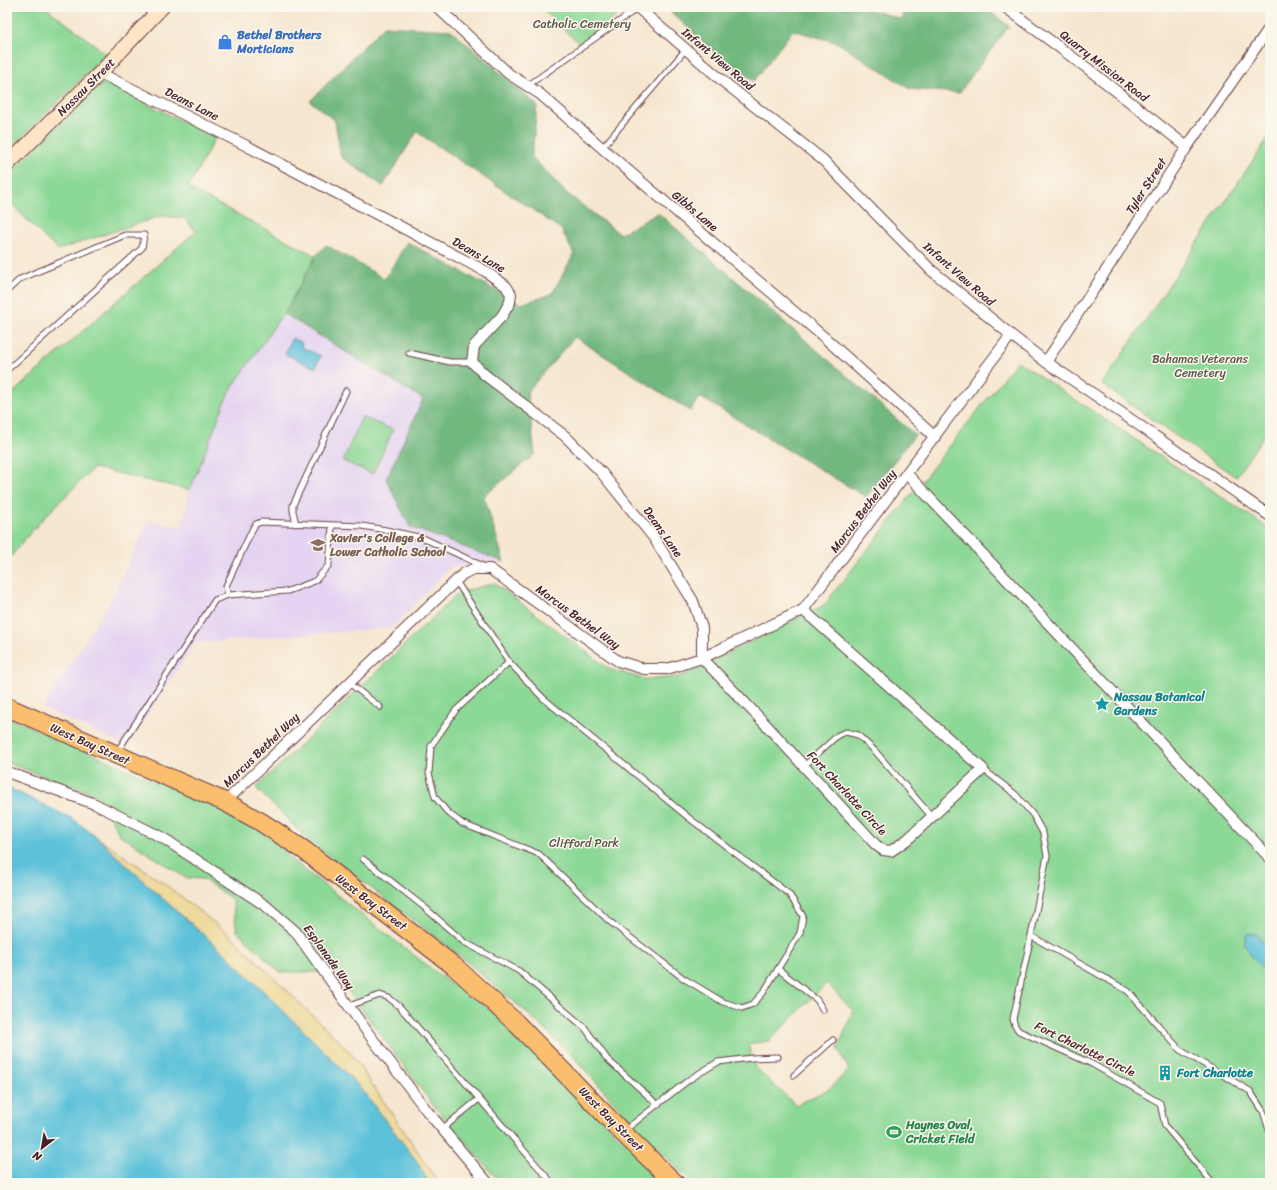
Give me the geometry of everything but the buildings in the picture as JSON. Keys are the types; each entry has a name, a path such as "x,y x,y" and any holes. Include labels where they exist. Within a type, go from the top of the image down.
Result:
{"highway":[{"name":"West Bay Street","path":"7,707 225,802 261,822 304,850 454,966 516,1023 622,1132 675,1183"}],"main road":[{"name":"Nassau Street","path":"7,165 100,73 159,8"}],"street":[{"name":"Gibbs Lane","path":"437,7 510,74 540,94 824,338 935,437"},
{"name":"Infant View Road","path":"638,7 724,83 823,160 931,270 1011,335 1046,362 1270,516"},
{"name":"Quarry Mission Road","path":"1005,7 1087,68 1187,147"},
{"name":"Tyler Street","path":"1046,362 1187,147 1270,27"},
{"name":"Deans Lane","path":"100,73 245,145 485,271 506,286 511,294 510,302 502,316 474,346 472,362 485,375 565,436 601,472 654,538 693,601 702,628 702,658"},
{"name":"Marcus Bethel Way","path":"225,802 455,581 472,569 490,569 618,661 644,669 666,668 702,658 803,610 1011,335"},
{"path":"907,474 926,496 1270,858"},
{"name":"Fort Charlotte Circle","path":"702,658 876,845 883,850 891,851 898,847 932,817 983,769 803,610"},
{"name":"Esplanade Way","path":"7,772 95,804 163,838 266,906 295,931 349,1006 442,1129 488,1183"}],"lane":[{"path":"528,86 638,7"},
{"path":"602,148 686,49"},
{"path":"7,291 20,279 125,236 144,235 142,248 7,370"},
{"path":"409,353 450,362 472,362"},
{"path":"296,524 293,505 346,391"},
{"path":"228,595 226,586 253,528 256,524 261,522 362,526 386,530 422,538 490,569"},
{"path":"115,755 215,600 228,595 288,591 316,581 329,565 332,526"},
{"path":"455,581 509,662 543,698 689,818 790,894 804,916 800,933 763,993 753,1004 742,1008 723,1002 683,978 609,921 539,854 463,824 448,813 435,797 429,773 431,746 456,710 509,662"},
{"path":"349,683 380,707"},
{"path":"804,766 823,747 838,735 846,732 858,735 875,751 932,817"},
{"name":"Fort Charlotte Circle","path":"983,769 1015,794 1033,815 1043,833 1047,856 1013,1019 1015,1026 1019,1031 1092,1064 1160,1103 1164,1126 1213,1183"},
{"path":"363,860 424,907 464,942 519,971 585,1028 607,1059 657,1104"},
{"path":"1031,936 1128,991 1180,1050 1250,1090 1263,1111 1270,1132"},
{"path":"778,969 816,1000 823,1010"},
{"path":"349,1006 380,995 388,998 399,1006 552,1183"},
{"path":"794,1075 833,1040"},
{"path":"622,1132 690,1079 718,1062 778,1057"},
{"path":"442,1129 479,1099"}],"shaded area":[{"name":"Xavier's College & Lower Catholic School","path":"284,314 460,421 504,562 450,567 392,628 195,643 127,746 43,708 112,598 148,521 182,527 190,490 228,394 279,319"}],"green space":[{"path":"7,7 45,7 107,54 7,151"},
{"name":"Catholic Cemetery","path":"540,7 625,7 626,8 581,45"},
{"path":"666,7 863,7 900,19 908,7 983,7 1009,26 959,93 910,89 838,43 793,30 754,81 707,46"},
{"path":"384,26 451,30 537,105 532,157 565,192 620,234 658,213 915,435 866,497 700,397 690,411 575,337 527,392 535,454 484,496 504,562 410,527 386,479 423,399 284,314 316,256 326,245 385,279 407,242 521,304 552,294 574,254 561,229 417,132 383,186 341,157 335,121 310,101"},
{"path":"104,82 215,138 188,188 316,256 284,314 279,319 228,394 190,490 94,468 38,525 7,562 7,398 196,231 184,218 161,216 57,250 7,200 7,176"},
{"name":"Bahamas Veterans Cemetery","path":"1270,135 1270,426 1236,477 1102,385"},
{"name":"Clifford Park","path":"1017,361 1270,529 1270,1183 693,1183 645,1137 571,1054 525,1011 460,956 307,839 256,788 458,593 494,583 609,669 647,680 682,676 824,605","holes":["827,983 853,1011 838,1048 849,1070 829,1089 796,1105 755,1068 748,1044 769,1041"]},
{"path":"362,417 393,430 373,474 343,461"},
{"path":"7,717 206,803 257,828 281,844 288,857 451,984 462,988 491,1011 667,1183 501,1183 432,1104 334,972 280,972 237,931 232,899 203,879 186,878 120,835 97,795 7,763"}],"sand":[{"path":"95,836 166,885 231,936 350,1052 439,1183 406,1183"}],"water":[{"path":"292,338 302,343 301,347 321,356 315,368 285,354"},
{"path":"7,787 73,819 95,836 229,957 358,1085 416,1160 429,1183 7,1183"},
{"path":"1247,934 1257,934 1270,952 1270,974 1255,960 1244,943"}],"place":[{"name":"Bethel Brothers Morticians","path":"225,42"},
{"name":"Xavier's College & Lower Catholic School","path":"318,545"},
{"name":"Nassau Botanical Gardens","path":"1102,704"},
{"name":"Fort Charlotte","path":"1165,1073"},
{"name":"Haynes Oval, Cricket Field","path":"894,1132"}]}
